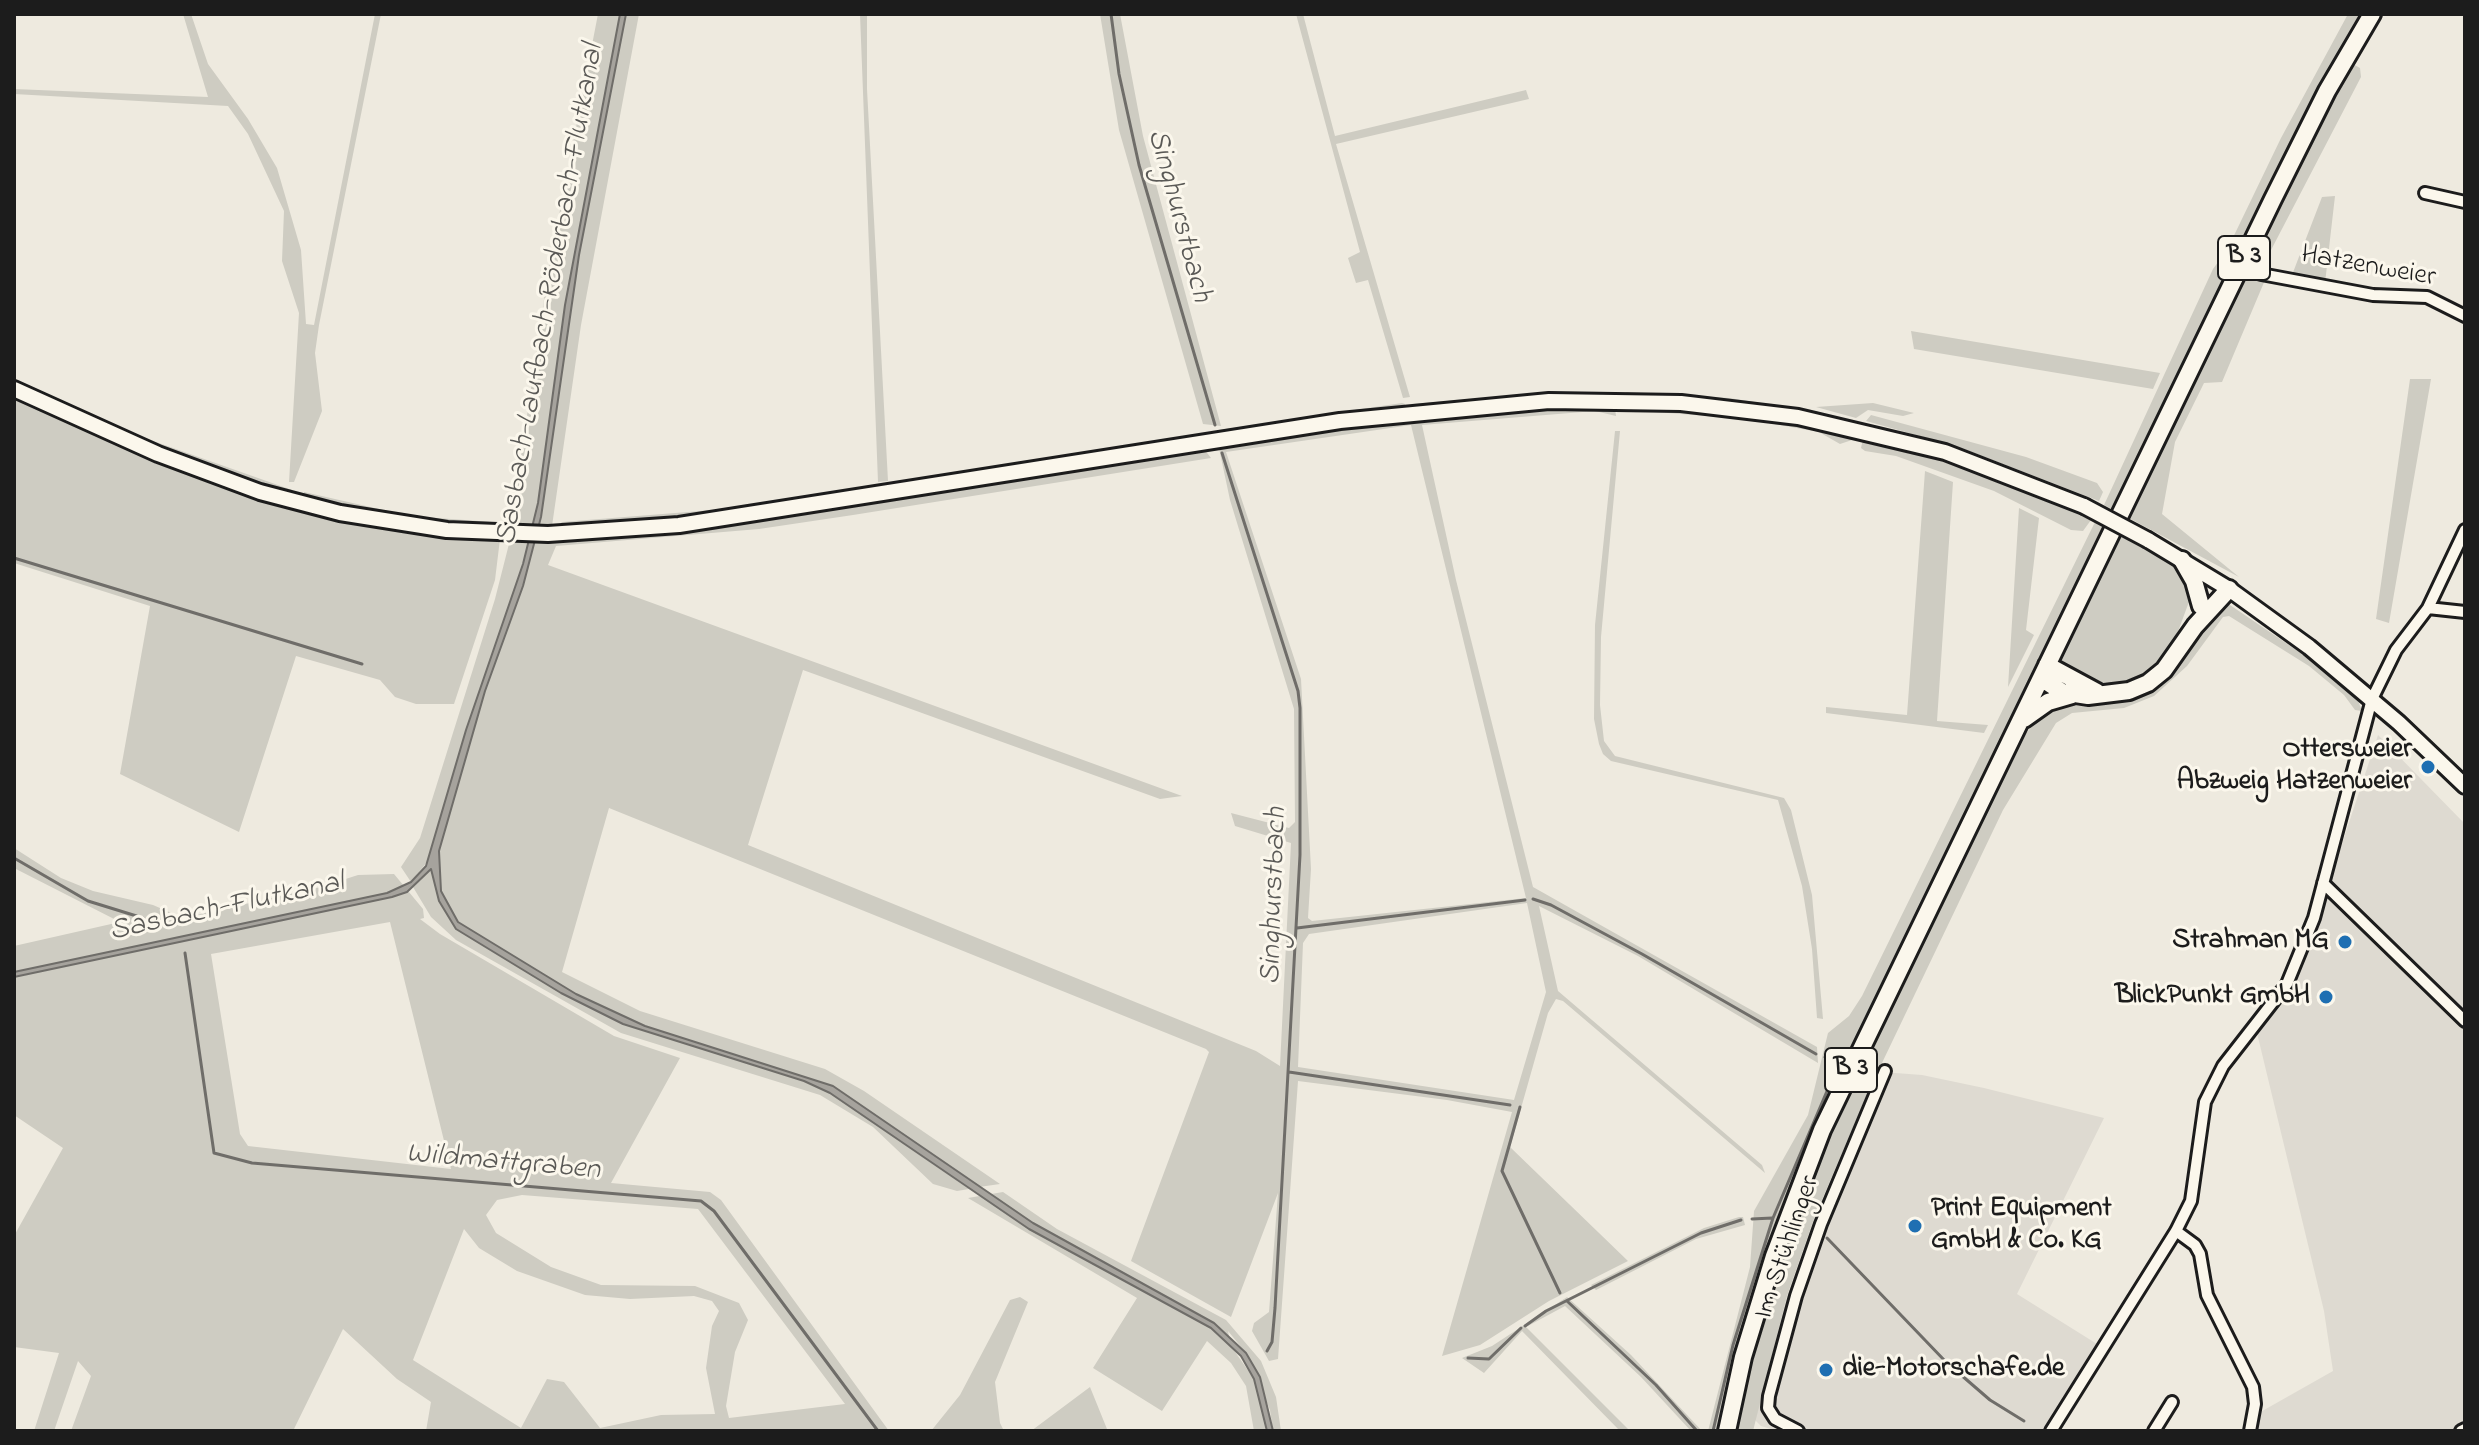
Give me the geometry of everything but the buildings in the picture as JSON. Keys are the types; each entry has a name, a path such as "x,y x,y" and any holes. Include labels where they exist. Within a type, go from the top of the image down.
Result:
{"main road":[{"name":"B 3","path":"1727,1431 1743,1357 1774,1256 1822,1130 2280,185 2327,91 2372,14"},
{"path":"2182,560 2194,581 2201,606 2195,626"},
{"path":"2201,606 2225,587"},
{"path":"2017,725 2039,707 2072,695 2106,694 2148,683 2164,670 2225,587"},
{"path":"2044,672 2106,694"},
{"path":"2044,672 2072,695"}],"street":[{"path":"2425,193 2465,202"},
{"name":"Hatzenweier","path":"2261,274 2373,295 2427,297 2465,316"},
{"path":"14,389 158,454 295,503 393,523 548,534 741,517 1340,421 1549,401 1681,403 1770,412 1859,428 1985,465 2084,506 2148,540 2225,587 2297,638 2372,699 2465,786"},
{"path":"2052,1430 2176,1231 2191,1201 2205,1102 2223,1066 2287,984 2304,947 2372,699 2396,650 2428,608 2465,530"},
{"path":"2428,608 2465,612"},
{"path":"2323,883 2465,1021"},
{"name":"Im Stühlinger","path":"1798,1431 1775,1419 1768,1408 1772,1381 1821,1224 1885,1071"},
{"path":"2176,1231 2195,1245 2200,1254 2207,1295 2253,1387 2255,1404 2250,1431"},
{"path":"2154,1431 2172,1402"}],"shaded area":[{"path":"183,14 191,14 208,64 248,119 277,168 301,250 306,324 314,325 375,14 381,14 319,325 315,353 322,411 294,482 289,482 299,313 282,261 284,211 248,134 228,106 14,94 14,89 208,97"},
{"path":"598,14 620,14 565,305 538,503 532,529 515,528 516,518 506,518 510,515 522,450 548,272"},
{"path":"620,14 626,14 579,255 541,517 523,586 485,691 439,851 441,891 458,922 576,994 645,1026 833,1086 1033,1223 1214,1323 1246,1353 1260,1377 1273,1431 1267,1431 1254,1379 1241,1356 1211,1328 1029,1229 830,1093 804,1081 623,1024 561,993 456,929 439,901 431,869 407,892 392,897 14,977 14,972 387,893 411,882 426,866 466,730 523,564 538,503 565,305"},
{"path":"626,14 639,14 581,325 552,526 539,529 579,255"},
{"path":"860,14 867,14 867,89 888,481 878,482"},
{"path":"1100,14 1120,14 1143,136 1221,426 1203,424 1119,130"},
{"path":"1296,14 1303,14 1335,136 1526,90 1529,99 1336,144 1410,397 1403,398 1368,280 1356,283 1348,258 1360,252"},
{"path":"2348,14 2365,14 2112,509 2104,505 2213,269 2227,250 2281,138"},
{"path":"2351,63 2360,68 2361,77 2257,277 2265,280 2222,382 2204,383 2175,442 2162,514 2239,577 2127,517"},
{"path":"2335,196 2325,283 2292,275 2322,197"},
{"path":"1911,331 2160,373 2153,389 1914,349"},
{"path":"14,379 139,436 292,490 293,495 253,487 14,387"},
{"path":"2410,379 2431,379 2389,623 2376,619"},
{"path":"1560,392 1613,392 1616,395 1417,409 1411,404"},
{"path":"1626,392 1729,398 1819,412 1854,423 1628,398"},
{"path":"14,396 148,457 275,503 362,524 433,535 500,539 495,580 454,704 416,704 395,697 380,680 296,656 239,832 120,774 150,606 14,563"},
{"path":"1873,403 1914,413 1903,416 1868,410 1856,418 1816,407"},
{"path":"1405,404 1404,410 1211,436 1219,430"},
{"path":"1578,406 1615,408 1616,416 1595,411 1422,425 1456,580 1533,887 1817,1047 1818,1063 1638,956 1539,906 1558,991 1762,1165 1765,1173 1563,1001 1556,999 1548,1013 1510,1147 1628,1261 1549,1301 1480,1345 1442,1356 1512,1112 1447,1100 1298,1081 1278,1359 1269,1361 1252,1331 1254,1323 1269,1312 1278,1193 1231,1317 1131,1261 1209,1052 1206,1049 609,808 562,972 640,1011 825,1069 864,1091 1000,1184 979,1187 833,1086 645,1026 576,994 458,922 441,891 437,858 431,857 411,882 401,867 420,838 495,599 510,540 544,542 644,536 757,522 1204,449 1211,458 853,515 759,529 556,546 548,565 1182,796 1160,799 803,670 748,845 1256,1051 1280,1066 1291,843 1235,826 1231,813 1289,828 1295,822 1294,709 1230,500 1219,448 1392,421","holes":["1411,425 1526,898 1312,921 1308,918 1311,869 1301,679 1226,452","1527,903 1546,992 1514,1100 1298,1067 1303,943 1309,934"]},
{"path":"1629,407 1794,423 1847,434 1852,440 1840,444 1819,432 1746,419 1629,410"},
{"path":"1871,415 2026,457 2097,483 2103,492 2099,501 1959,447 1866,421"},
{"path":"1615,431 1620,431 1601,637 1600,705 1604,741 1615,756 1784,798 1791,810 1812,895 1823,1019 1817,1018 1812,949 1802,886 1778,800 1611,761 1603,754 1599,744 1594,719 1595,625"},
{"path":"1863,439 1907,448 1973,469 2082,513 2091,520 2083,531 2071,530 1994,491 1896,456 1865,451 1861,448"},
{"path":"1925,471 1953,482 1937,721 1988,725 1984,733 1826,713 1826,707 1907,715"},
{"path":"877,487 752,513 560,530 558,526 562,522 738,508"},
{"path":"304,492 410,516 506,523 508,528 460,529 303,499"},
{"path":"2019,508 2039,518 2026,630 2034,635 2008,687"},
{"path":"2095,522 2103,525 1844,1068 1720,1431 1708,1431 1750,1267 1754,1211 1808,1115 1828,1033 1849,1016 1862,996"},
{"path":"2117,532 2145,548 2147,545 2168,560 2185,579 2190,599 2176,637 2149,672 2134,681 2096,687 2061,667 2059,659"},
{"path":"2227,603 2320,666 2356,695 2362,711 2355,710 2344,695 2309,666 2229,616 2223,617 2187,666 2154,696 2124,708 2072,713 2056,723 2003,810 1870,1088 1815,1216 1787,1296 1753,1431 1733,1431 1777,1265 1841,1104 2015,748 2041,714 2063,704 2120,699 2186,645"},
{"path":"2378,735 2465,824 2465,1431 2249,1431 2257,1414 2333,1371 2324,1311 2257,1033 2293,992"},
{"path":"14,848 61,878 93,891 153,905 183,918 321,887 358,875 394,874 423,909 424,918 420,919 440,934 614,1036 680,1058 611,1183 710,1192 721,1200 889,1431 426,1431 431,1402 397,1379 343,1329 293,1431 71,1431 91,1376 78,1361 54,1431 34,1431 59,1353 14,1347 14,1236 63,1148 14,1115 14,946 120,922 14,868","holes":["390,922 451,1169 248,1146 240,1134 211,954","522,1195 698,1209 845,1404 729,1418 726,1406 735,1352 748,1320 739,1303 695,1286 601,1285 551,1267 496,1233 486,1215 497,1200","464,1229 479,1248 517,1271 585,1295 630,1299 694,1296 712,1301 719,1311 712,1326 706,1368 715,1414 661,1415 600,1428 564,1382 547,1379 521,1428 413,1360"]},
{"path":"431,868 439,901 456,929 621,1023 804,1081 830,1093 969,1189 957,1191 933,1184 873,1127 820,1095 621,1033 456,940 431,917 413,887"},
{"path":"1882,1072 1922,1075 2104,1118 2017,1294 2097,1344 2055,1431 1777,1431 1761,1426 1755,1420 1787,1296 1815,1216 1870,1088"},
{"path":"1003,1192 1057,1229 1226,1320 1261,1361 1276,1397 1281,1431 1273,1431 1270,1410 1246,1353 1228,1331 1231,1346 1254,1379 1267,1431 1254,1431 1246,1386 1231,1363 1207,1341 1162,1411 1093,1368 1137,1298 968,1198"},
{"path":"1743,1217 1745,1225 1696,1239 1596,1290 1591,1285 1704,1228"},
{"path":"1020,1297 1028,1302 995,1382 1000,1423 1004,1431 931,1431 960,1395 1010,1300"},
{"path":"1567,1297 1631,1355 1702,1431 1691,1431 1641,1377 1565,1306 1526,1327 1630,1431 1620,1431 1522,1331 1484,1373 1462,1358 1492,1346"},
{"path":"1090,1387 1107,1429 1031,1431"}],"waterway":[{"name":"Singhurstbach","path":"1111,14 1119,74 1139,165 1215,425"},
{"name":"Singhurstbach","path":"1222,453 1298,691 1300,708 1300,855 1275,1308 1272,1342 1267,1351"},
{"path":"14,558 362,664"},
{"name":"Wildmattgraben","path":"14,858 88,901 143,918"},
{"path":"1533,899 1551,905 1642,954 1816,1054"},
{"path":"1297,928 1525,900"},
{"name":"Wildmattgraben","path":"185,953 214,1153 252,1163 701,1201 714,1211 878,1431"},
{"path":"1713,1431 1733,1345 1773,1218 1836,1070 1834,1063 1825,1057"},
{"path":"1289,1072 1510,1105"},
{"path":"1520,1107 1502,1171 1560,1293"},
{"path":"1752,1219 1772,1218"},
{"path":"1525,1326 1546,1311 1701,1233 1741,1220"},
{"path":"1827,1238 1946,1362"},
{"path":"1567,1301 1656,1385 1697,1431"},
{"path":"1468,1358 1489,1359 1521,1328"},
{"path":"1953,1368 1990,1400 2024,1421"}],"place":[{"name":"Ottersweier Abzweig Hatzenweier","path":"2428,767"},
{"name":"Strahman MG","path":"2345,942"},
{"name":"BlickPunkt GmbH","path":"2326,997"},
{"name":"Print Equipment GmbH & Co. KG","path":"1915,1226"},
{"name":"die-Motorschafe.de","path":"1826,1370"}],"water label":[{"name":"Sasbach-Laufbach-Röderbach-Flutkanal","path":"552,295"},
{"name":"Sasbach-Flutkanal","path":"227,909"}]}
